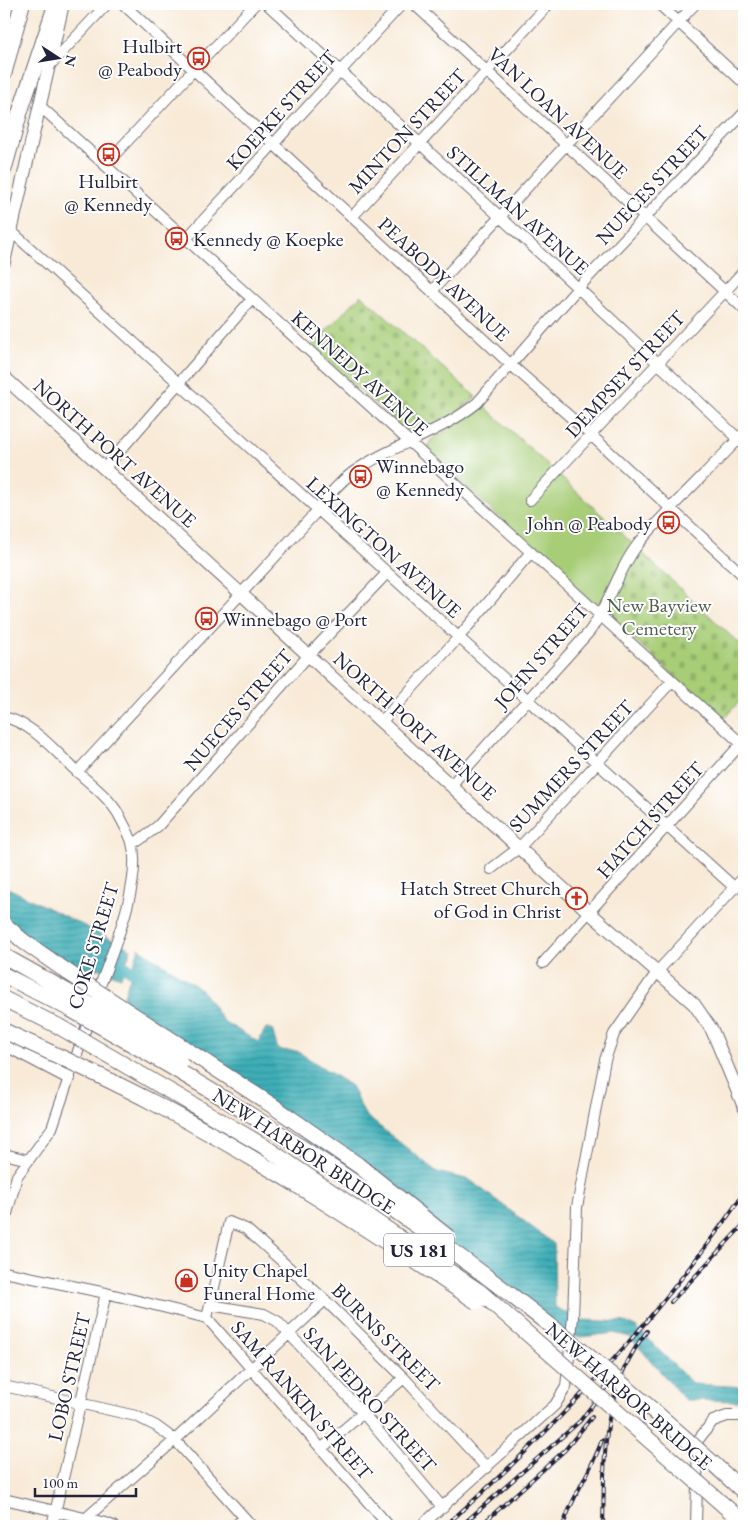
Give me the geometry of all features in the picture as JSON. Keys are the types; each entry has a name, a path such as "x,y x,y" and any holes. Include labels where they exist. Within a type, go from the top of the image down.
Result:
{"highway":[{"path":"4,73 22,4"},
{"path":"4,169 20,112 56,4"},
{"path":"4,924 23,941 53,962 273,1106 358,1165 523,1296 541,1316"},
{"path":"4,956 71,1002"},
{"name":"NEW HARBOR BRIDGE","path":"4,975 71,1002 348,1177 541,1316 691,1443 744,1492"},
{"name":"NEW HARBOR BRIDGE","path":"4,999 58,1026 262,1145 480,1292 744,1523"},
{"path":"4,1008 58,1026"},
{"path":"4,1031 105,1078 223,1142 362,1227 538,1344"}],"main road":[{"path":"4,262 63,4"},
{"name":"NORTH PORT AVENUE","path":"4,376 452,784 589,912 694,1004 705,1019 744,1107"},
{"path":"4,1044 69,1078"}],"street":[{"path":"50,66 108,4"},
{"name":"PEABODY AVENUE","path":"124,4 510,364 592,436 744,576"},
{"path":"105,165 255,4"},
{"name":"STILLMAN AVENUE","path":"267,4 499,218 578,288 657,364 742,439"},
{"name":"KOEPKE STREET","path":"186,239 402,4"},
{"name":"VAN LOAN AVENUE","path":"414,4 744,309"},
{"name":"MINTON STREET","path":"352,217 550,4"},
{"path":"659,4 744,83"},
{"path":"432,291 696,4"},
{"name":"KENNEDY AVENUE","path":"40,106 743,745"},
{"name":"NUECES STREET","path":"77,772 240,592 318,510 338,485 352,473 458,419 476,403 578,288 744,113"},
{"name":"LEXINGTON AVENUE","path":"12,231 735,888"},
{"name":"DEMPSEY STREET","path":"530,500 592,436 744,271"},
{"path":"104,469 252,298"},
{"name":"JOHN STREET","path":"452,784 601,616 618,578 638,544 742,439"},
{"path":"382,721 458,638 531,552"},
{"name":"NUECES STREET","path":"132,843 138,841 158,826 309,655 387,573"},
{"name":"SUMMERS STREET","path":"491,868 520,847 672,681"},
{"name":"COKE STREET","path":"4,717 22,723 38,734 108,801 118,814 132,843 133,861 130,899 52,1128 17,1176 4,1225"},
{"name":"HATCH STREET","path":"543,963 743,745"},
{"path":"420,1526 487,1468 555,1404 566,1387 573,1316 578,1207 605,1060 614,1034 657,972 744,877"},
{"path":"4,1154 28,1160"},
{"name":"BURNS STREET","path":"210,1304 229,1222 246,1229 325,1300 404,1378 487,1468"},
{"name":"SAM RANKIN STREET","path":"4,1272 106,1293 207,1318 389,1526"},
{"name":"LOBO STREET","path":"52,1526 106,1293"},
{"path":"77,1526 175,1440 325,1300"},
{"path":"207,1318 210,1304"},
{"name":"SAN PEDRO STREET","path":"210,1304 264,1314 277,1321 363,1413 442,1508"},
{"path":"321,1449 404,1378"},
{"path":"4,1386 136,1416 156,1426 175,1440 252,1526"},
{"path":"696,1526 698,1440 713,1421 727,1416 744,1416"},
{"path":"4,1499 87,1518 113,1526"},
{"path":"235,1526 244,1518"}],"green space":[{"path":"361,295 476,397 460,411 412,437 311,346"},
{"path":"481,403 634,545 601,606 596,606 430,454 428,447 431,440 463,420"},
{"name":"New Bayview Cemetery","path":"640,551 744,648 744,696 722,721 608,615 626,574"}],"water":[{"path":"4,886 131,949 121,977 99,969 71,970 4,935"},
{"path":"139,948 202,990 223,1021 258,1042 266,1028 272,1029 278,1050 297,1051 351,1086 365,1115 437,1172 470,1180 554,1244 555,1307 582,1320 625,1322 637,1328 693,1384 744,1387 744,1401 685,1400 630,1337 614,1333 581,1337 560,1336 123,999"}],"waterway":[{"path":"110,960 146,977"}],"railway":[{"path":"445,1526 527,1450 605,1369 677,1283 744,1193"},
{"path":"671,1302 744,1224"},
{"path":"603,1526 605,1448 613,1400 632,1354 647,1331"},
{"path":"461,1526 580,1421 617,1373"},
{"path":"480,1526 565,1450 592,1417"},
{"path":"563,1526 571,1504 602,1440"}],"place":[{"name":"Hulbirt @ Peabody","path":"198,58"},
{"name":"Hulbirt @ Kennedy","path":"108,155"},
{"name":"Kennedy @ Koepke","path":"177,239"},
{"name":"Winnebago @ Kennedy","path":"360,477"},
{"name":"John @ Peabody","path":"668,523"},
{"name":"Winnebago @ Port","path":"207,619"},
{"name":"Hatch Street Church of God in Christ","path":"577,899"},
{"name":"Unity Chapel Funeral Home","path":"187,1281"}]}
